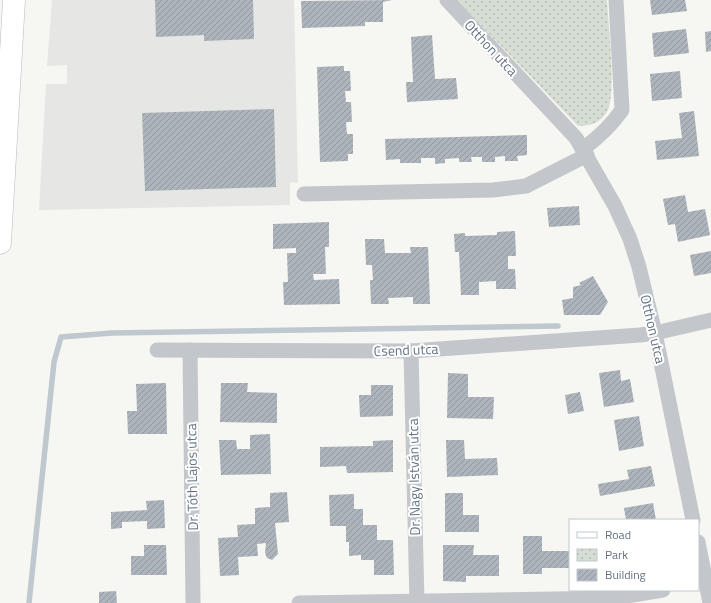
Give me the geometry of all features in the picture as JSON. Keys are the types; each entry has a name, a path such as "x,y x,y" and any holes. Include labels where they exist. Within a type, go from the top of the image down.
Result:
{"main road":[{"path":"0,244 5,73 14,0"}],"street":[{"name":"Otthon utca","path":"447,0 576,138 585,152 630,239 655,333 694,519"},
{"path":"304,194 493,190 526,186 585,152 614,122 622,110 616,0"},
{"name":"Csend utca","path":"157,350 412,351 655,333 711,320"},
{"name":"Dr. Tóth Lajos utca","path":"190,350 193,603"},
{"name":"Dr. Nagy István utca","path":"412,351 417,603"},
{"path":"699,548 710,603"},
{"path":"299,603 538,602 616,598 657,591"}],"shaded area":[{"path":"52,0 294,0 298,183 290,182 290,205 39,210 46,84 67,84 67,65 47,66"}],"green space":[{"path":"457,0 607,0 612,75 610,103 604,116 595,123 578,126"}],"building":[{"path":"155,0 253,0 254,39 204,41 204,35 156,37"},
{"path":"392,0 383,2 383,22 365,22 365,26 302,28 301,1"},
{"path":"650,0 685,0 687,11 652,15"},
{"path":"686,29 689,53 654,57 652,33"},
{"path":"711,31 711,51 706,52 705,32"},
{"path":"432,35 435,79 456,78 458,99 407,102 406,82 413,82 411,37"},
{"path":"344,66 344,71 350,71 351,91 345,91 346,102 351,102 352,122 346,122 347,134 353,134 353,154 348,154 348,161 320,162 317,67"},
{"path":"680,71 682,98 652,101 650,74"},
{"path":"274,109 276,187 145,191 142,113"},
{"path":"694,111 699,156 657,160 655,141 682,138 679,113"},
{"path":"527,135 527,155 517,156 518,161 505,161 505,156 495,157 495,162 482,162 482,157 471,157 472,162 459,162 459,158 445,159 445,163 435,164 435,158 421,158 421,163 400,163 400,159 386,160 385,139"},
{"path":"685,195 688,212 705,209 710,235 678,242 675,224 668,225 663,199"},
{"path":"579,206 580,225 549,227 547,208"},
{"path":"329,222 329,247 325,247 326,274 313,274 314,280 339,279 340,304 284,305 283,282 288,282 287,253 296,253 296,248 273,249 273,224"},
{"path":"515,231 516,256 508,256 508,269 515,269 516,289 496,289 496,281 479,282 479,295 461,295 459,252 455,252 454,234 465,233 465,236 497,235 497,232"},
{"path":"365,239 384,239 385,253 411,253 410,247 428,247 430,304 413,304 413,297 388,298 389,304 371,304 370,280 373,280 372,265 366,265"},
{"path":"711,251 711,273 694,276 690,255"},
{"path":"593,276 608,302 600,315 564,315 562,300 573,298 573,287 581,285 579,283"},
{"path":"620,370 621,381 630,379 634,402 604,407 599,373"},
{"path":"448,373 468,374 468,397 494,397 493,419 447,418"},
{"path":"166,383 167,434 128,434 127,411 137,411 136,384"},
{"path":"221,383 248,383 247,392 277,393 277,423 220,422"},
{"path":"371,385 393,385 393,416 360,417 359,395 371,395"},
{"path":"580,392 584,411 568,414 565,395"},
{"path":"639,416 644,446 619,451 614,420"},
{"path":"270,434 271,474 221,475 219,440 236,440 237,449 250,449 250,435"},
{"path":"393,440 393,472 347,473 346,466 320,467 320,447 373,446 373,441"},
{"path":"446,440 464,440 465,459 497,458 498,475 447,477"},
{"path":"651,466 655,486 600,496 598,484 629,479 627,470"},
{"path":"287,492 289,522 275,523 278,554 272,560 267,558 265,553 266,543 257,544 258,556 238,557 239,575 220,576 218,538 238,537 237,525 255,524 255,508 270,507 270,493"},
{"path":"445,493 463,493 463,515 479,515 479,532 445,532"},
{"path":"354,494 354,509 363,509 363,525 377,525 377,540 393,540 394,575 374,575 374,560 361,560 361,555 349,556 349,542 346,542 346,526 330,526 329,495"},
{"path":"164,500 165,528 147,529 147,521 122,522 122,528 111,529 111,512 147,510 146,501"},
{"path":"653,503 656,519 626,519 624,508"},
{"path":"523,536 542,536 542,551 569,551 569,568 542,568 542,574 523,574"},
{"path":"144,545 166,545 167,575 131,575 131,556 144,556"},
{"path":"443,545 474,545 473,555 499,555 499,576 466,576 466,582 443,581"},
{"path":"116,591 117,603 99,603 99,592"}],"waterway":[{"path":"29,603 54,362 61,337 112,333 558,326"}]}
